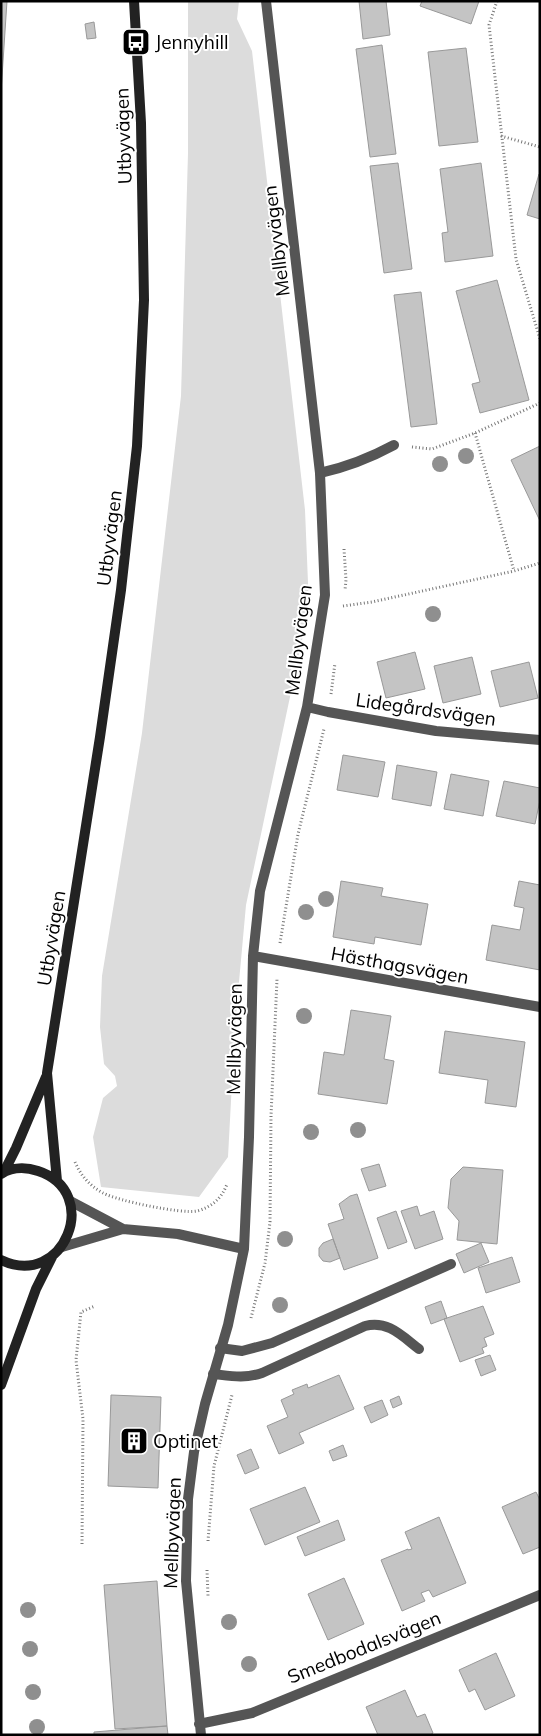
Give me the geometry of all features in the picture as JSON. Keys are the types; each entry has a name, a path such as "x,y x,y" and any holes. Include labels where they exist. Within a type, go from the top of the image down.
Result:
{"main road":[{"name":"Utbyvägen","path":"3,1173 16,1148 47,1073 100,737 137,446 144,300 141,122 134,1"},
{"name":"Utbyvägen","path":"47,1073 57,1181"},
{"name":"Utbyvägen","path":"1,1260 9,1264 24,1266 39,1264 52,1257 62,1247 72,1225 70,1201 65,1190 57,1181 45,1173 32,1169 18,1168 3,1173"},
{"name":"Utbyvägen","path":"1,1385 36,1289 52,1257"}],"street":[{"name":"Mellbyvägen","path":"200,1730 186,1581 188,1499 194,1452 232,1306 244,1249 249,1137 253,956 260,891 307,707 325,595 320,473 266,1"},
{"path":"320,473 371,457 394,444"},
{"name":"Lidegårdsvägen","path":"307,707 436,731 540,740"},
{"name":"Hästhagsvägen","path":"253,956 540,1008"},
{"path":"70,1201 122,1230"},
{"path":"62,1247 122,1230 178,1234 244,1249"},
{"path":"220,1348 242,1351 272,1343 451,1264"},
{"path":"213,1374 243,1378 262,1373 364,1326 373,1324 388,1327 420,1349"},
{"name":"Smedbodalsvägen","path":"200,1730 252,1713 540,1595"}],"path":[{"path":"497,1 489,25 516,259 540,339"},
{"path":"501,136 540,147"},
{"path":"394,444 432,449 475,433 540,403"},
{"path":"475,433 514,570"},
{"path":"343,606 372,602 540,563"},
{"path":"72,1155 79,1172 91,1185 104,1194 122,1200 162,1208 196,1211 214,1204 225,1190 229,1179"},
{"path":"82,1544 83,1419 76,1360 81,1312 95,1306"}],"shaded area":[{"path":"188,1 239,1 237,19 252,51 305,510 309,607 246,905 235,1026 228,1157 199,1197 101,1187 93,1137 103,1098 117,1086 115,1076 104,1064 100,1027 102,976 142,733 181,396 188,153"}],"building":[{"path":"1,1 7,1 1,92"},
{"path":"359,1 386,1 390,35 363,39"},
{"path":"422,1 479,1 471,24 420,6"},
{"path":"94,22 96,38 87,39 85,24"},
{"path":"382,45 396,154 370,157 356,49"},
{"path":"466,48 478,142 439,146 428,52"},
{"path":"398,163 412,269 384,273 370,166"},
{"path":"481,163 493,256 445,262 442,233 448,232 440,169"},
{"path":"540,174 540,219 527,215"},
{"path":"497,280 529,400 480,413 472,384 480,382 456,291"},
{"path":"421,292 437,424 411,427 394,295"},
{"path":"540,446 540,521 511,460"},
{"path":"415,652 425,689 386,698 377,662"},
{"path":"472,657 481,694 443,703 434,666"},
{"path":"529,662 538,698 500,707 491,671"},
{"path":"343,755 385,762 378,797 337,790"},
{"path":"397,765 437,772 431,806 392,799"},
{"path":"451,774 489,781 483,816 444,809"},
{"path":"504,781 540,788 540,800 535,824 496,816"},
{"path":"341,881 383,888 381,896 428,904 421,945 375,937 374,944 333,937"},
{"path":"519,881 540,885 540,970 486,960 492,925 520,930 524,908 514,906"},
{"path":"351,1010 391,1016 384,1059 394,1061 387,1104 318,1094 324,1052 344,1055"},
{"path":"445,1031 525,1042 516,1107 485,1103 488,1080 439,1073"},
{"path":"379,1164 386,1186 369,1191 361,1169"},
{"path":"463,1167 503,1170 497,1244 457,1240 459,1221 448,1208 451,1179"},
{"path":"357,1194 378,1258 344,1270 328,1224 344,1219 339,1204 350,1196"},
{"path":"417,1206 420,1216 434,1211 443,1239 415,1249 401,1211"},
{"path":"396,1211 407,1242 388,1249 377,1218"},
{"path":"333,1239 340,1258 330,1262 323,1261 319,1256 319,1248 323,1243"},
{"path":"481,1243 489,1262 464,1273 456,1254"},
{"path":"512,1257 520,1282 486,1293 478,1268"},
{"path":"441,1301 447,1318 431,1324 425,1307"},
{"path":"483,1306 494,1334 484,1338 487,1346 482,1348 484,1353 460,1362 444,1319"},
{"path":"490,1355 496,1370 481,1376 475,1360"},
{"path":"339,1375 354,1409 299,1433 304,1443 279,1454 267,1426 288,1417 281,1400 294,1394 292,1390 307,1384 308,1388"},
{"name":"Optinet","path":"111,1395 161,1397 158,1488 108,1486"},
{"path":"399,1396 402,1404 393,1408 390,1400"},
{"path":"382,1400 388,1415 371,1423 364,1407"},
{"path":"343,1445 347,1456 333,1461 329,1451"},
{"path":"251,1449 259,1468 245,1474 237,1455"},
{"path":"305,1487 320,1522 265,1545 250,1509"},
{"path":"536,1492 540,1500 540,1547 523,1554 502,1507"},
{"path":"439,1517 466,1583 433,1597 429,1590 421,1593 425,1601 402,1611 381,1560 412,1549 405,1532"},
{"path":"338,1520 345,1540 305,1556 297,1537"},
{"path":"344,1578 364,1624 328,1640 308,1594"},
{"path":"157,1581 167,1726 115,1729 104,1585"},
{"path":"496,1653 515,1696 485,1710 475,1689 469,1692 459,1670"},
{"path":"405,1690 417,1717 425,1714 433,1733 430,1735 378,1735 366,1707"},
{"path":"167,1726 168,1735 94,1735 94,1732"}],"place":[{"name":"Jennyhill","path":"136,42"},
{"name":"Optinet","path":"134,1441"}]}
